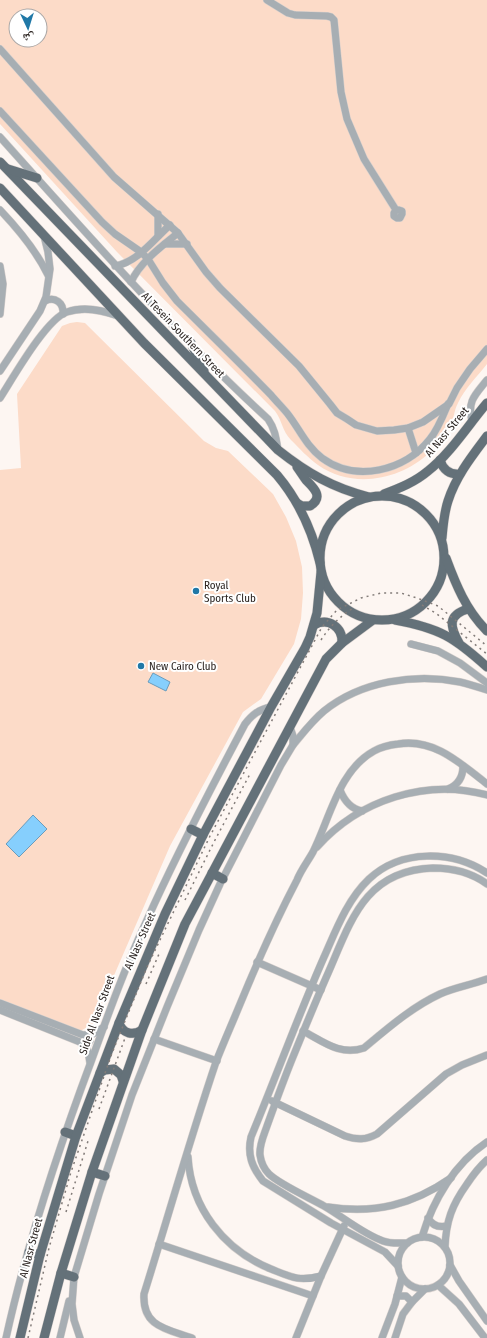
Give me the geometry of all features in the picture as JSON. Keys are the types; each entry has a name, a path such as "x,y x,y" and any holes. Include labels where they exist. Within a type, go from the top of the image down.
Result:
{"main road":[{"path":"3,165 37,178"},
{"name":"Al Tesein Southern Street","path":"3,165 278,450 295,463 334,486 369,497"},
{"path":"0,188 118,316 277,475 297,503 308,526 326,585 334,597 344,607 353,613 373,620 392,619 413,612 430,598 440,582 444,568 445,554"},
{"path":"191,343 207,378"},
{"name":"Al Nasr Street","path":"381,496 405,486 428,472 440,460 487,402"},
{"path":"442,538 448,502 452,490 460,474 487,436"},
{"path":"440,460 447,471 453,474 460,474"},
{"path":"295,463 304,477 316,490 317,495 316,500 310,506 302,506 297,503"},
{"path":"320,567 322,541 330,524 345,508 356,501 369,497 393,496 407,501 420,508 429,516 436,527 442,538 445,554 456,585 468,609 487,631"},
{"name":"Al Nasr Street","path":"20,1338 40,1255 76,1136 119,1023 166,914 203,835 271,707 305,648 317,613 320,567"},
{"path":"460,643 453,631 452,621 458,613 468,609"},
{"path":"392,619 433,629 460,643 487,667"},
{"path":"44,1338 61,1273 92,1172 142,1030 185,924 326,659 342,643 373,620"},
{"path":"314,625 324,622 334,624 341,632 342,643"},
{"path":"191,828 203,835"},
{"path":"212,873 222,879"},
{"path":"119,1023 123,1031 128,1033 134,1034 142,1030"},
{"path":"100,1073 105,1070 114,1069 121,1075 123,1081"},
{"path":"65,1132 76,1136"},
{"path":"92,1172 105,1176"},
{"path":"29,1252 40,1255"},
{"path":"61,1273 74,1277"}],"street":[{"path":"267,0 288,13 295,15 327,16 334,20 341,92 347,119 364,159 396,210"},
{"path":"0,50 114,177 178,233 215,283 299,366 337,413 356,425 368,429 386,431 408,428 423,422 448,404"},
{"path":"0,111 102,222 115,234 141,252 148,259 163,283 177,301 272,396 287,413 309,445 323,458 345,469 366,472 380,470 401,464 416,454 434,434 457,388 470,369 487,349"},
{"path":"0,137 131,282 268,419 276,434 278,450"},
{"path":"0,210 27,240 40,258 50,278"},
{"path":"158,214 158,236"},
{"path":"116,266 128,262 170,225"},
{"path":"131,282 148,259 178,233"},
{"path":"0,371 40,311 45,301 50,278 49,261 44,236"},
{"path":"164,244 187,244"},
{"path":"0,266 3,284 0,311"},
{"path":"45,301 54,299 59,302 63,309 63,314"},
{"path":"0,398 50,324 63,314 78,309 88,309 104,311 118,316"},
{"path":"472,421 470,404 473,397 487,380"},
{"path":"408,428 416,454"},
{"path":"411,644 438,651 460,663 487,683"},
{"path":"60,1338 74,1277 105,1176 132,1095 154,1039 198,930 222,879 281,765 293,745 312,722 337,701 368,688 399,680 424,678 460,682 487,690"},
{"name":"Side Al Nasr Street","path":"6,1338 29,1252 65,1132 122,979 146,920 191,828 245,724 257,712 264,708 271,707"},
{"path":"290,727 293,736 293,745"},
{"path":"192,1338 156,1325 145,1311 143,1303 144,1294 217,1061 257,962 297,878 313,851 346,778 364,757 375,750 405,743 421,744 437,748 451,756 487,784"},
{"path":"448,790 461,778 463,766"},
{"path":"340,790 348,804 362,811"},
{"path":"313,851 331,833 362,811 374,804 400,795 430,790 448,790 487,795"},
{"path":"425,1289 412,1286 402,1277 398,1266 385,1252 342,1229 263,1181 251,1162 250,1144 311,986 348,906 368,880 379,870 396,862 411,858 436,856 464,861 487,873"},
{"path":"487,884 467,874 451,870 436,868 423,869 404,873 382,885 369,895 356,911 303,1031 260,1146 260,1156 263,1166 269,1174 375,1238 395,1244 407,1243 422,1237 435,1239 445,1247 448,1252 450,1265 459,1281 487,1321"},
{"path":"257,962 321,990"},
{"path":"303,1031 339,1050 356,1051 364,1048 406,1015 427,1001 454,988 487,980"},
{"path":"0,1003 75,1033 87,1036 104,1027"},
{"path":"0,1010 80,1042 88,1051 90,1064"},
{"path":"84,1046 87,1046 90,1043 90,1039 87,1036"},
{"path":"154,1039 217,1061"},
{"path":"267,1099 345,1136 358,1140 365,1139 377,1134 446,1074 462,1065 487,1055"},
{"path":"422,1237 428,1218 451,1178 472,1154 487,1142"},
{"path":"188,1152 189,1172 193,1190 200,1207 222,1236 241,1254 263,1266 288,1276 305,1280 321,1276"},
{"path":"445,1247 446,1226 450,1212 458,1196 473,1174 487,1160"},
{"path":"325,1207 358,1210 391,1206 422,1195 451,1178"},
{"path":"428,1218 437,1226 446,1226"},
{"path":"296,1338 312,1296 347,1220"},
{"path":"398,1266 400,1253 407,1243"},
{"path":"159,1244 312,1296"},
{"path":"394,1338 403,1314 412,1302 425,1289 438,1285 444,1280 450,1265"},
{"path":"285,1287 288,1276"},
{"path":"382,1338 398,1296 402,1277"},
{"path":"438,1285 459,1304 485,1338"},
{"path":"72,1290 72,1312 80,1338"},
{"path":"398,1296 406,1296 412,1302"}],"shaded area":[{"path":"0,0 487,0 487,364 461,398 450,426 433,449 418,462 405,470 390,475 360,479 331,473 318,465 288,437 275,411 117,252 0,124"},
{"name":"New Cairo Club","path":"77,322 85,323 204,441 216,448 228,451 273,494 286,517 296,541 302,567 303,593 301,619 294,644 261,699 243,712 170,846 93,1024 82,1030 75,1031 0,999 0,470 21,468 17,394 62,326"}],"water":[{"path":"153,673 170,682 166,691 148,682"},
{"path":"33,815 47,829 19,857 6,844"}],"railway":[{"path":"28,1338 49,1248 71,1172 112,1053 147,967 210,836 322,627 337,610 361,598 381,593 401,593 438,606 487,646"},
{"path":"422,605 437,614 487,654"},
{"path":"321,640 336,622 355,607"},
{"path":"185,900 251,772"},
{"path":"146,984 159,954"},
{"path":"99,1109 125,1038"},
{"path":"66,1212 88,1141"}],"place":[{"name":"Royal Sports Club","path":"196,591"},
{"name":"New Cairo Club","path":"141,666"}]}
